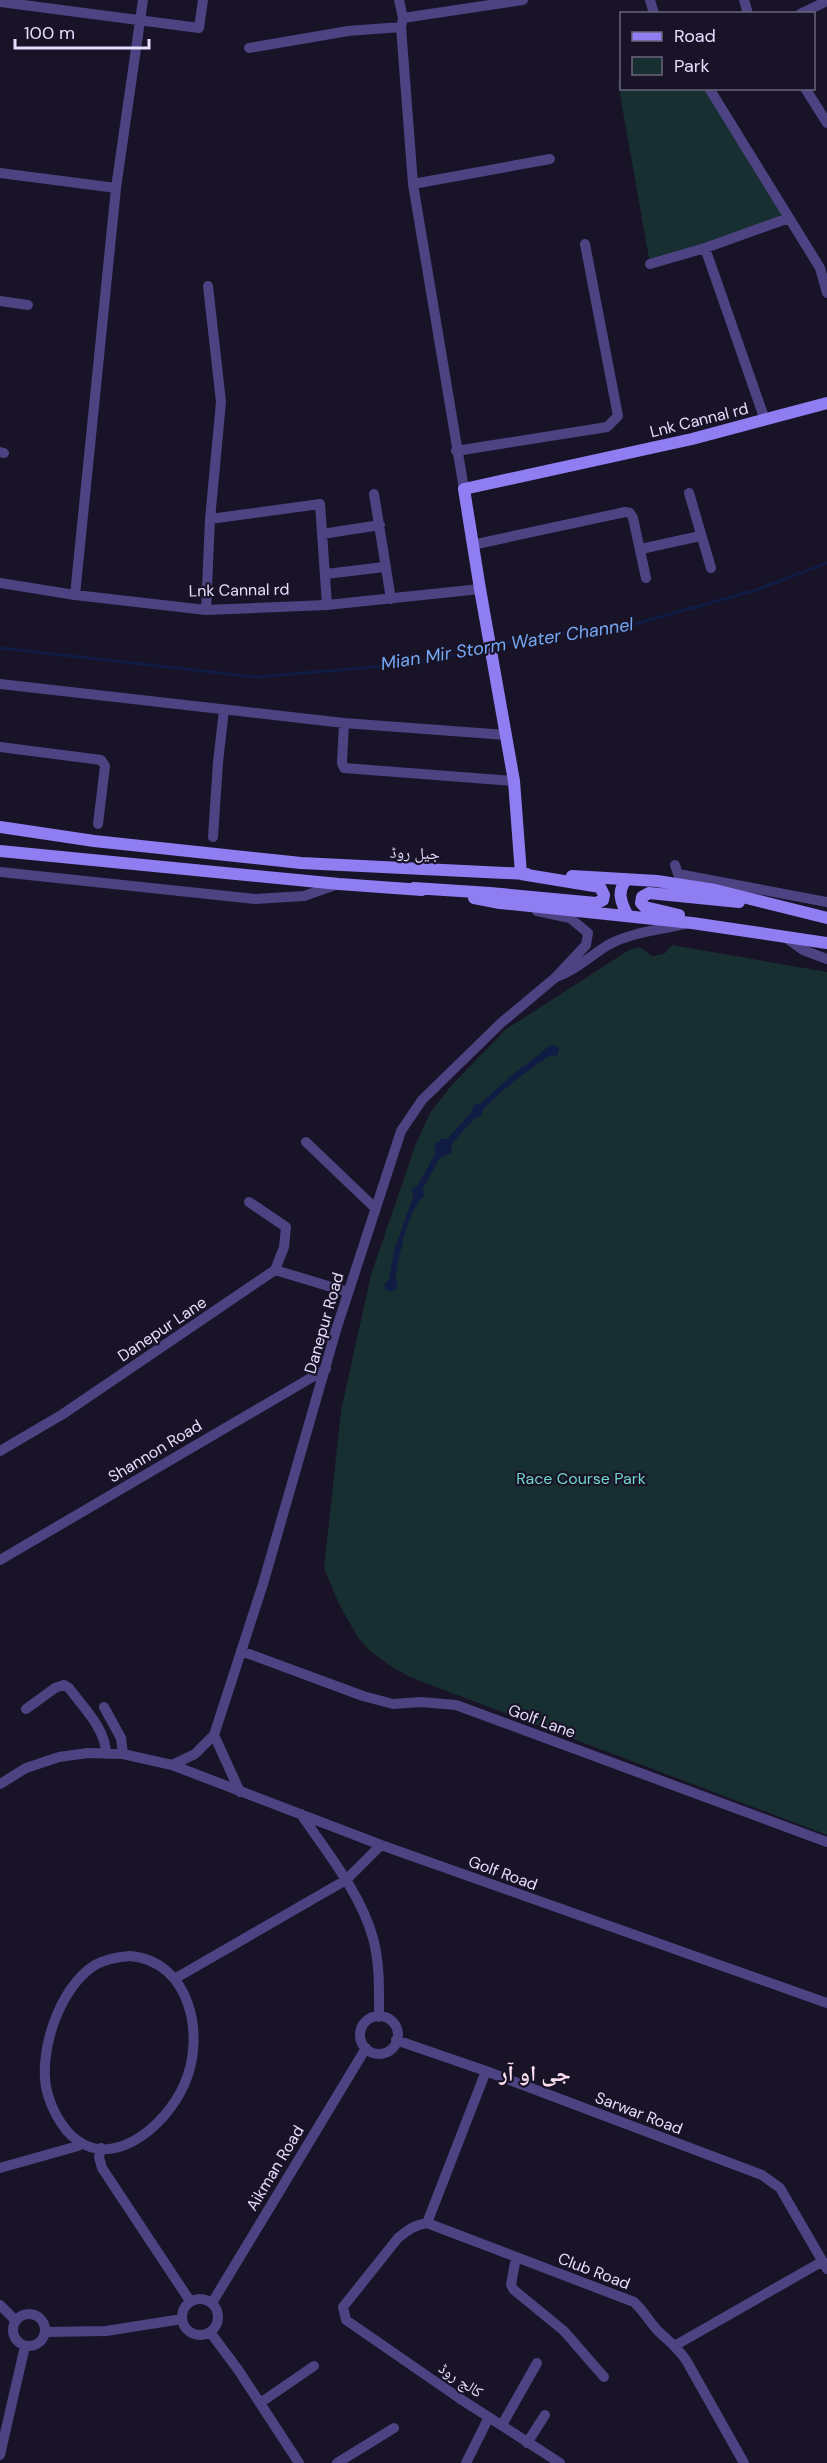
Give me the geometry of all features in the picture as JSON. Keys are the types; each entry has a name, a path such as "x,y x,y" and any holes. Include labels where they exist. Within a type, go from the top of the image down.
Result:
{"main road":[{"name":"Lnk Cannal rd","path":"464,489 692,439 827,403"},
{"path":"0,851 339,884 490,892 596,903 603,900 604,895 600,887 521,874 514,781 464,489"},
{"name":"جیل روڈ","path":"0,827 93,842 302,863 627,879 716,890 827,918"},
{"path":"627,879 623,883 620,895 621,903 628,916"},
{"path":"414,888 500,903 692,923 827,943"},
{"path":"753,932 648,908 642,905 642,897 649,893 774,905"}],"street":[{"path":"75,595 116,188 143,0"},
{"path":"1,4 140,19 199,28 203,0"},
{"path":"399,0 413,184 464,489"},
{"path":"249,48 523,0"},
{"path":"804,12 827,1"},
{"path":"710,90 789,218 823,266 827,280"},
{"path":"807,90 827,123"},
{"path":"413,184 550,159"},
{"path":"0,173 116,188"},
{"path":"650,264 705,248 789,218"},
{"path":"456,451 608,427 615,422 618,416 585,244"},
{"path":"705,248 765,420"},
{"path":"823,266 827,293"},
{"path":"206,610 210,519 221,402 208,286"},
{"path":"0,301 28,305"},
{"path":"689,493 711,568"},
{"path":"374,494 384,567 392,599"},
{"path":"210,519 320,504 327,605"},
{"path":"472,545 625,512 630,513 633,518 646,578"},
{"path":"322,534 380,525"},
{"path":"640,549 700,536"},
{"path":"326,574 384,567"},
{"name":"Lnk Cannal rd","path":"0,583 75,595 206,610 327,605 480,589"},
{"path":"0,684 344,723 506,735"},
{"path":"213,837 224,710"},
{"path":"344,723 342,764 344,768 514,781"},
{"path":"0,747 104,762 98,824"},
{"path":"675,865 678,874 827,902"},
{"path":"0,872 255,899 304,896 339,884"},
{"name":"Danepur Road","path":"214,1735 263,1584 348,1292 401,1131 422,1100 501,1023 556,977 586,945 588,933 570,918 500,903"},
{"name":"Danepur Road","path":"556,977 567,973 609,945 630,936 692,923"},
{"path":"785,937 803,950 827,959"},
{"path":"306,1142 375,1208"},
{"path":"249,1202 286,1227 284,1247 275,1270 348,1292"},
{"name":"Danepur Lane","path":"0,1451 63,1414 275,1270"},
{"name":"Shannon Road","path":"0,1560 326,1369"},
{"name":"Golf Lane","path":"241,1651 363,1696 393,1704 421,1702 456,1705 827,1842"},
{"path":"26,1709 55,1688 64,1685 69,1688 99,1728 106,1743 106,1754"},
{"path":"104,1707 122,1738 123,1754"},
{"path":"0,1784 26,1768 59,1757 88,1753 123,1754 172,1765 195,1754 214,1735 240,1792"},
{"name":"Golf Road","path":"172,1765 381,1845 827,2003"},
{"path":"300,1814 346,1880 364,1912 374,1939 379,2017 391,2021 396,2028 396,2040 389,2051 380,2054 366,2048"},
{"path":"176,1978 346,1880 381,1845"},
{"path":"119,1957 142,1957 168,1970 176,1978 186,1996 193,2031 193,2056 185,2084 176,2100 148,2132 130,2144 101,2148 80,2142 57,2118 47,2094 45,2058 59,2008 68,1993 95,1966 119,1957"},
{"name":"Aikman Road","path":"212,2302 366,2048 360,2038 360,2031 369,2020 379,2017"},
{"name":"Sarwar Road","path":"396,2040 486,2071 762,2175 780,2188 826,2267"},
{"path":"427,2223 486,2071"},
{"path":"0,2168 78,2146 80,2142"},
{"path":"101,2148 99,2157 102,2168 190,2301"},
{"name":"Club Road","path":"427,2223 634,2302 644,2311 659,2332 676,2345 744,2463"},
{"name":"کالج روڈ","path":"427,2223 415,2225 398,2238 343,2307 346,2320 560,2463"},
{"path":"516,2258 511,2285 514,2290 564,2331 604,2377"},
{"path":"676,2345 826,2267"},
{"path":"205,2299 212,2302 217,2309 216,2326 210,2332 201,2335 185,2328 182,2312 190,2301 205,2299"},
{"path":"0,2305 16,2321"},
{"path":"35,2315 41,2319 45,2332 38,2344 26,2346 15,2339 13,2333 16,2321 21,2316 35,2315"},
{"path":"45,2332 106,2331 182,2319"},
{"path":"210,2332 299,2463"},
{"path":"0,2455 26,2346"},
{"path":"502,2426 537,2363"},
{"path":"260,2403 314,2366"},
{"path":"527,2443 545,2415"},
{"path":"466,2463 489,2417"},
{"path":"337,2463 393,2428"}],"green space":[{"path":"620,82 620,90 710,90 789,218 650,264 618,83"},
{"name":"Race Course Park","path":"672,945 827,972 827,1835 410,1677 389,1665 359,1639 339,1604 324,1568 341,1411 371,1275 415,1146 430,1113 451,1086 505,1030 629,950 640,947 652,956 664,954"}],"water":[{"path":"552,1044 559,1048 557,1056 549,1056 514,1081 484,1108 481,1116 476,1117 452,1143 451,1153 440,1158 423,1188 424,1196 418,1202 408,1222 395,1279 397,1288 392,1292 386,1290 384,1285 389,1279 394,1251 413,1197 412,1189 418,1185 435,1154 435,1144 442,1139 447,1139 471,1113 474,1105 480,1104"}],"waterway":[{"name":"Mian Mir Storm Water Channel","path":"492,646 552,634 635,624 756,590 827,563"},
{"name":"Mian Mir Storm Water Channel","path":"0,648 257,677 420,663 486,648"}],"district":[{"name":"جی او آر","path":"535,2073"}]}
